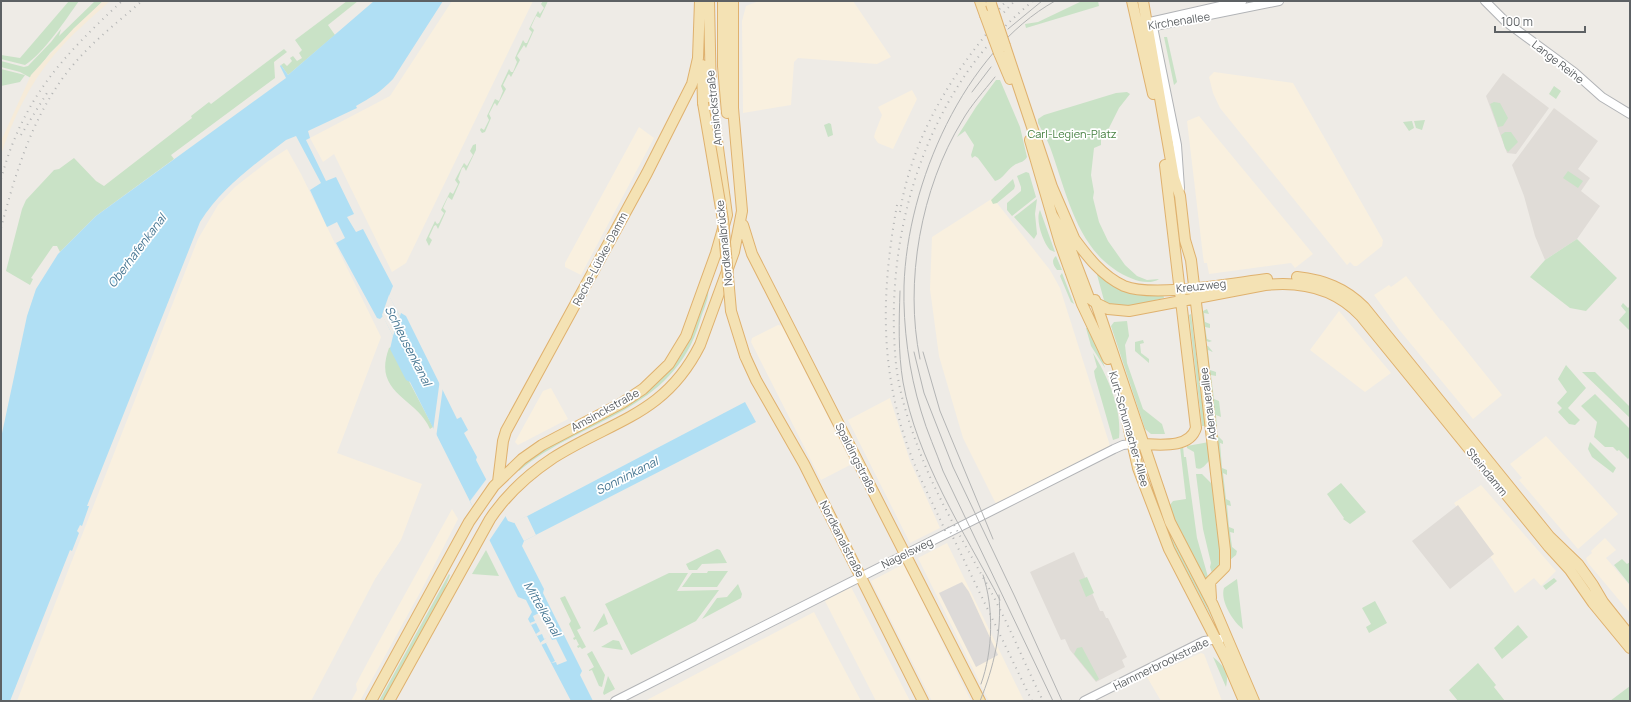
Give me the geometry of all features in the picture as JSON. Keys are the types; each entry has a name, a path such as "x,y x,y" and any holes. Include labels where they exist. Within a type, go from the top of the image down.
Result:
{"main road":[{"path":"700,1 700,35"},
{"name":"Amsinckstraße","path":"372,701 475,511 496,484 522,459 542,445 618,405 643,389 669,364 686,336 716,253 727,215 712,106 709,1"},
{"name":"Amsinckstraße","path":"723,1 724,90 738,174"},
{"name":"Amsinckstraße","path":"389,701 484,530 502,503 536,470 565,451 635,416 664,394 680,376 700,345 734,252 742,211 733,108 733,1"},
{"path":"980,1 1002,50"},
{"path":"1132,1 1137,26 1159,91"},
{"path":"1143,1 1149,25 1159,91"},
{"path":"990,3 1002,50"},
{"name":"Nordkanalbrücke","path":"700,35 703,103 723,220 732,311 745,356 756,380"},
{"name":"Recha-Lübke-Damm","path":"496,484 506,431 560,334 675,119 696,72 700,35"},
{"name":"Kurt-Schumacher-Allee","path":"1002,50 1021,108 1058,238 1080,297 1110,366 1122,401 1138,468 1173,560 1216,639 1234,675 1244,701"},
{"name":"Kurt-Schumacher-Allee","path":"1002,50 1055,194 1073,237 1173,529 1213,605 1254,701"},
{"name":"Nordkanalbrücke","path":"703,103 710,56"},
{"name":"Adenauerallee","path":"1159,91 1174,178 1180,196 1185,240 1191,260 1226,557 1225,567 1210,582 1213,605"},
{"name":"Adenauerallee","path":"1159,91 1181,302 1196,425 1192,436 1184,441"},
{"name":"Spaldingstraße","path":"742,211 744,230 752,254 904,555 980,701"},
{"name":"Kurt-Schumacher-Allee","path":"1052,215 1068,240 1086,292 1096,303"},
{"name":"Kreuzweg","path":"1073,237 1096,265 1120,284 1143,291 1180,289 1289,277 1319,281 1344,296"},
{"name":"Kreuzweg","path":"1096,303 1108,309 1124,311 1181,302 1265,285 1286,283 1315,287 1344,296"},
{"name":"Steindamm","path":"1344,296 1364,307 1549,536 1578,564 1603,602 1630,636"},
{"name":"Steindamm","path":"1344,296 1549,547 1570,570 1593,602 1630,648"},
{"name":"Nordkanalstraße","path":"756,380 804,464 923,701"},
{"name":"Nagelsweg","path":"1132,444 1166,444 1184,441"}],"street":[{"name":"Kirchenallee","path":"1149,25 1242,1"},
{"name":"Kirchenallee","path":"1137,26 1280,1"},
{"name":"Lange Reihe","path":"1489,2 1506,22 1574,72 1602,97 1630,114"},
{"name":"Nagelsweg","path":"615,701 1114,449 1123,445 1132,444"},
{"path":"1216,639 1228,641"},
{"name":"Hammerbrookstraße","path":"1084,701 1204,641 1216,639"}],"shaded area":[{"path":"452,1 533,1 406,263 392,272 334,154 323,162 310,138 390,96"},
{"path":"759,1 853,1 891,57 877,64 798,58 794,62 791,105 743,113 742,21 746,6"},
{"path":"1214,72 1293,83 1383,240 1382,246 1357,266 1354,266 1350,262 1347,265 1220,108 1213,93 1209,77"},
{"path":"1503,73 1549,108 1516,154 1507,153 1486,96"},
{"path":"912,90 917,99 893,149 878,143 874,137 882,115 878,107"},
{"path":"1554,108 1598,141 1578,169 1590,178 1581,191 1600,206 1577,239 1545,260 1535,236 1524,196 1512,165"},
{"path":"1199,116 1313,254 1295,268 1291,263 1209,274 1207,263 1204,263 1187,121"},
{"path":"639,127 654,138 581,275 565,267 565,263"},
{"path":"287,149 301,174 381,337 337,453 422,484 401,540 375,579 311,701 17,701 198,239 218,205 235,187 267,162"},
{"path":"993,198 1050,270 1060,288 1111,449 997,506 963,438 939,356 930,289 932,237"},
{"path":"1406,276 1502,395 1473,419 1401,332 1374,295 1389,285 1391,287"},
{"path":"1339,311 1391,373 1365,392 1310,350"},
{"path":"778,325 782,326 852,464 821,480 751,342 752,338"},
{"path":"551,388 568,419 518,445 515,442 543,391"},
{"path":"890,398 910,461 940,528 910,543 848,420"},
{"path":"1546,436 1618,514 1578,549 1519,480 1522,478 1510,464"},
{"path":"1481,485 1556,571 1541,586 1534,578 1515,593 1454,503"},
{"path":"1458,505 1494,554 1450,589 1412,541"},
{"path":"452,509 458,519 422,589 360,701 351,701 357,690 356,684"},
{"path":"1605,538 1616,550 1606,558 1630,586 1630,613 1588,563 1586,558"},
{"path":"947,543 1024,701 989,701 918,558"},
{"path":"1074,552 1100,611 1103,611 1106,618 1108,618 1127,657 1122,660 1125,667 1096,682 1070,650 1065,639 1061,640 1030,572"},
{"path":"904,564 971,701 932,701 871,581"},
{"path":"962,582 969,592 998,655 976,667 939,593"},
{"path":"851,587 910,701 876,701 825,601"},
{"path":"814,612 861,701 645,701"},
{"path":"1201,653 1204,654 1222,701 1161,701 1147,677"}],"green space":[{"path":"69,1 79,1 54,35 32,60 25,65 1,59 1,55 20,58"},
{"path":"95,1 103,1 50,53 31,78 20,72 1,67 1,61 24,67 28,66 61,29 59,36"},
{"path":"347,1 358,1 328,25 335,35 288,75 281,65 284,63 287,66 292,61 290,58 293,56 297,61 302,58 299,53 302,50 295,40"},
{"path":"543,1 548,1 540,18 536,16 531,27 534,30 526,48 524,45 517,56 520,60 511,77 509,74 508,75 503,85 506,89 497,106 495,103 494,104 489,114 491,118 485,132 482,133 480,130 481,128 484,130 489,120 487,116 495,99 499,101 503,91 501,86 509,69 513,72 517,62 515,58 523,40 527,43 532,32 529,29 538,11 540,14 544,8 541,4"},
{"path":"1082,1 1098,1 1099,6 1026,28 1025,24 1038,22"},
{"path":"1164,37 1167,37 1177,82 1174,85"},
{"path":"284,49 287,52 274,62 275,78 171,155 174,159 96,216 60,252 57,246 53,246 31,278 33,279 30,285 6,271 22,209 26,200 54,170 59,169 74,158 96,181 104,186 192,118 191,116 209,102 211,104"},
{"path":"1,69 25,75 20,82 1,86"},
{"path":"996,80 1000,80 1020,127 1027,157 995,181 978,158 975,156 972,158 971,155 974,145 965,131 957,137 976,107"},
{"path":"1554,86 1561,91 1556,99 1549,94"},
{"name":"Carl-Legien-Platz","path":"1127,92 1130,94 1119,108 1107,132 1103,131 1101,145 1094,148 1091,175 1094,192 1093,198 1099,222 1108,241 1125,265 1137,276 1147,280 1159,279 1150,282 1142,282 1133,279 1114,269 1099,256 1087,241 1070,205 1050,147 1038,123 1038,119 1044,115 1116,93"},
{"path":"1494,102 1500,103 1508,118 1503,126 1498,127 1490,104"},
{"path":"1425,120 1422,130 1416,128 1414,121"},
{"path":"1412,121 1414,128 1409,131 1403,122"},
{"path":"829,123 831,124 833,135 828,137 824,125"},
{"path":"1505,132 1511,132 1518,142 1508,152 1505,148 1501,135"},
{"path":"476,144 476,150 466,171 464,167 462,168 458,179 460,182 452,200 448,197 443,208 446,211 438,229 436,225 434,226 429,237 432,240 429,246 426,240 435,221 437,224 439,223 444,213 441,210 450,192 453,194 458,184 455,180 464,163 467,166 473,155 470,151 473,145"},
{"path":"1568,171 1583,181 1578,188 1563,178"},
{"path":"1026,172 1029,173 1036,197 1012,216 1007,210 1007,203 1021,191 1017,176"},
{"path":"1013,179 1015,186 1014,189 997,203 993,204 991,200"},
{"path":"1037,199 1035,214 1037,234 1034,239 1014,217"},
{"path":"1040,210 1055,252 1050,250 1042,236 1038,219"},
{"path":"1577,239 1617,278 1586,311 1570,308 1530,277 1545,260"},
{"path":"1056,256 1062,270 1057,270 1054,264 1053,259"},
{"path":"1096,271 1163,294 1164,298 1127,307 1105,304"},
{"path":"1062,273 1074,304 1071,302 1060,276"},
{"path":"708,290 706,305 687,352 669,376 647,395 623,411 544,453 519,471 517,469 561,440 608,416 652,387 670,369 686,347 696,326"},
{"path":"1623,303 1628,308 1630,306 1630,331 1619,320 1626,312 1621,306"},
{"path":"1207,309 1209,314 1204,313 1205,322 1210,324 1210,328 1205,327 1207,339 1212,341 1209,342 1204,340 1201,312"},
{"path":"1191,314 1205,426 1202,426 1189,315"},
{"path":"1127,321 1129,336 1125,345 1127,363 1143,409 1162,424 1165,434 1151,434 1145,429 1111,326 1114,322"},
{"path":"1086,328 1088,328 1105,368 1091,346"},
{"path":"1143,340 1144,343 1140,344 1141,353 1149,359 1149,363 1135,351 1135,342"},
{"path":"1204,345 1208,346 1213,352 1208,350 1210,370 1216,372 1216,376 1211,375 1214,399 1219,401 1221,417 1216,415 1217,426 1214,425"},
{"path":"391,347 433,427 430,429 424,418 398,394 386,376 385,363 389,348"},
{"path":"1093,353 1109,383 1116,404 1119,438 1113,440 1095,377 1094,371 1097,367"},
{"path":"1566,365 1586,388 1568,408 1580,420 1575,425 1569,424 1558,412 1562,408 1557,403 1567,392 1558,379"},
{"path":"1582,372 1595,372 1630,407 1630,418"},
{"path":"1595,394 1630,429 1630,457 1628,459 1619,450 1617,451 1613,447 1605,447 1594,437 1597,422 1581,406"},
{"path":"1215,433 1223,441 1223,444 1220,443 1222,468 1227,470 1227,475 1223,473 1226,499 1230,501 1231,506 1227,505 1229,527 1234,529 1234,533 1230,532 1232,547 1237,551 1236,555 1230,560"},
{"path":"1209,442 1211,459 1203,468 1198,469 1196,468 1194,452 1187,448 1187,446"},
{"path":"1590,442 1616,468 1613,473 1592,457 1588,449"},
{"path":"1183,446 1184,457 1186,457 1197,538 1208,577 1206,582 1175,523 1169,506 1173,501 1186,499 1180,447"},
{"path":"1196,474 1202,474 1214,486 1222,563 1212,573 1203,529"},
{"path":"1341,483 1366,512 1350,524 1343,519 1344,518 1327,494"},
{"path":"1168,531 1204,599 1214,622 1166,532"},
{"path":"717,549 720,550 727,563 702,564 697,570 689,570 686,564"},
{"path":"486,550 499,576 472,574"},
{"path":"1622,559 1627,564 1630,562 1630,585 1614,565"},
{"path":"708,571 728,571 717,587 682,587 692,573 707,573"},
{"path":"669,573 688,573 677,591 719,590 696,621 631,655 605,604"},
{"path":"449,574 450,575 442,596 384,701 379,701"},
{"path":"1087,577 1094,593 1086,597 1079,580"},
{"path":"1554,578 1557,581 1546,590 1543,586"},
{"path":"1237,579 1243,629 1231,616 1225,604 1223,593 1224,588"},
{"path":"738,584 742,594 741,598 702,619 717,598 727,597"},
{"path":"565,596 581,628 577,630 586,647 582,649 580,647 578,648 577,646 579,645 576,639 574,640 573,638 575,637 569,624 571,621 560,598"},
{"path":"1375,601 1387,623 1369,633 1366,627 1371,624 1362,608"},
{"path":"604,613 608,624 593,632"},
{"path":"1518,625 1528,637 1502,659 1494,648"},
{"path":"613,640 619,641 623,650 601,647"},
{"path":"1082,647 1099,679 1096,681 1074,654 1077,648"},
{"path":"592,651 605,675 602,687 599,686 592,670 589,671 594,667 587,654"},
{"path":"1213,657 1225,670 1227,677 1226,687"},
{"path":"1478,663 1496,685 1494,687 1505,701 1458,701 1449,690"},
{"path":"608,676 615,689 604,695 603,693"},
{"path":"1630,686 1630,701 1610,701"}],"sand":[{"path":"103,1 110,1 67,41 45,66 37,78 16,115 1,155 1,141 31,75 74,28"}],"water":[{"path":"374,1 443,1 389,84 356,106 357,108 308,131 310,138 306,140 326,181 336,177 354,214 347,217 356,232 363,229 393,286 389,296 400,316 401,313 406,316 457,419 461,417 468,430 464,433 477,457 476,460 508,521 514,523 745,402 756,422 524,541 522,546 544,589 543,593 582,671 580,675 593,701 571,701 528,619 532,612 526,600 518,597 410,382 406,380 390,349 393,336 383,316 380,319 377,318 336,243 345,238 337,222 327,227 310,190 321,183 296,136 286,140 239,177 218,198 200,222 87,506 89,506 82,526 80,525 77,531 79,533 72,551 70,550 10,701 1,701 1,438 27,316 36,289 58,254 96,216 286,78 280,66 281,65 288,75"}],"pier":[{"path":"389,295 400,317 393,336 382,315"},
{"path":"440,379 443,387 436,438 433,431"},
{"path":"488,477 507,514 489,541 470,501"},
{"path":"527,516 536,535 524,541 514,522"},
{"path":"541,612 553,634 550,636 552,640 556,639 567,661 557,665 556,662 551,663 555,661 546,643 548,642 541,645 540,643 546,638 544,639 542,634 537,636 536,634 540,631 536,623 531,625 530,623 535,621 533,616"}],"tram line":[{"path":"1008,29 1042,1"},
{"path":"1053,701 943,471 923,419 910,365 906,333 904,286 908,247 916,206 929,164 946,124 968,87 993,53 1023,24 1055,1"},
{"path":"972,92 991,67"},
{"path":"920,359 914,299 915,268 926,205 948,147 962,121 969,109 995,77"},
{"path":"900,291 900,359 903,382 919,439 943,494 1000,600"},
{"path":"914,352 924,393 953,467 1015,597 1062,701"},
{"path":"923,352 940,411 993,539"},
{"path":"981,684 988,658 991,630 989,601 983,575"},
{"path":"980,701 996,649 1000,609 999,595"}],"railway":[{"path":"1,179 10,150 21,125 33,102 47,81 81,41 122,1"},
{"path":"1,228 13,185 28,142 47,102 59,83 81,56 142,1"},
{"path":"988,23 1006,1"},
{"path":"900,212 912,162 932,116 944,94 973,51 1015,1"},
{"path":"1033,1 996,36 965,75 940,119 920,165 906,213 897,263 894,314 896,364 899,386 908,419 925,466 955,527 997,603 1043,701"},
{"path":"21,135 47,93"},
{"path":"897,205 888,270 886,301 886,333 893,395 901,426 912,458 947,535"},
{"path":"948,527 1032,701"}],"water label":[{"name":"Oberhafenkanal","path":"137,251"},
{"name":"Schleusenkanal","path":"408,346"},
{"name":"Sonninkanal","path":"627,476"},
{"name":"Mittelkanal","path":"542,609"}]}
